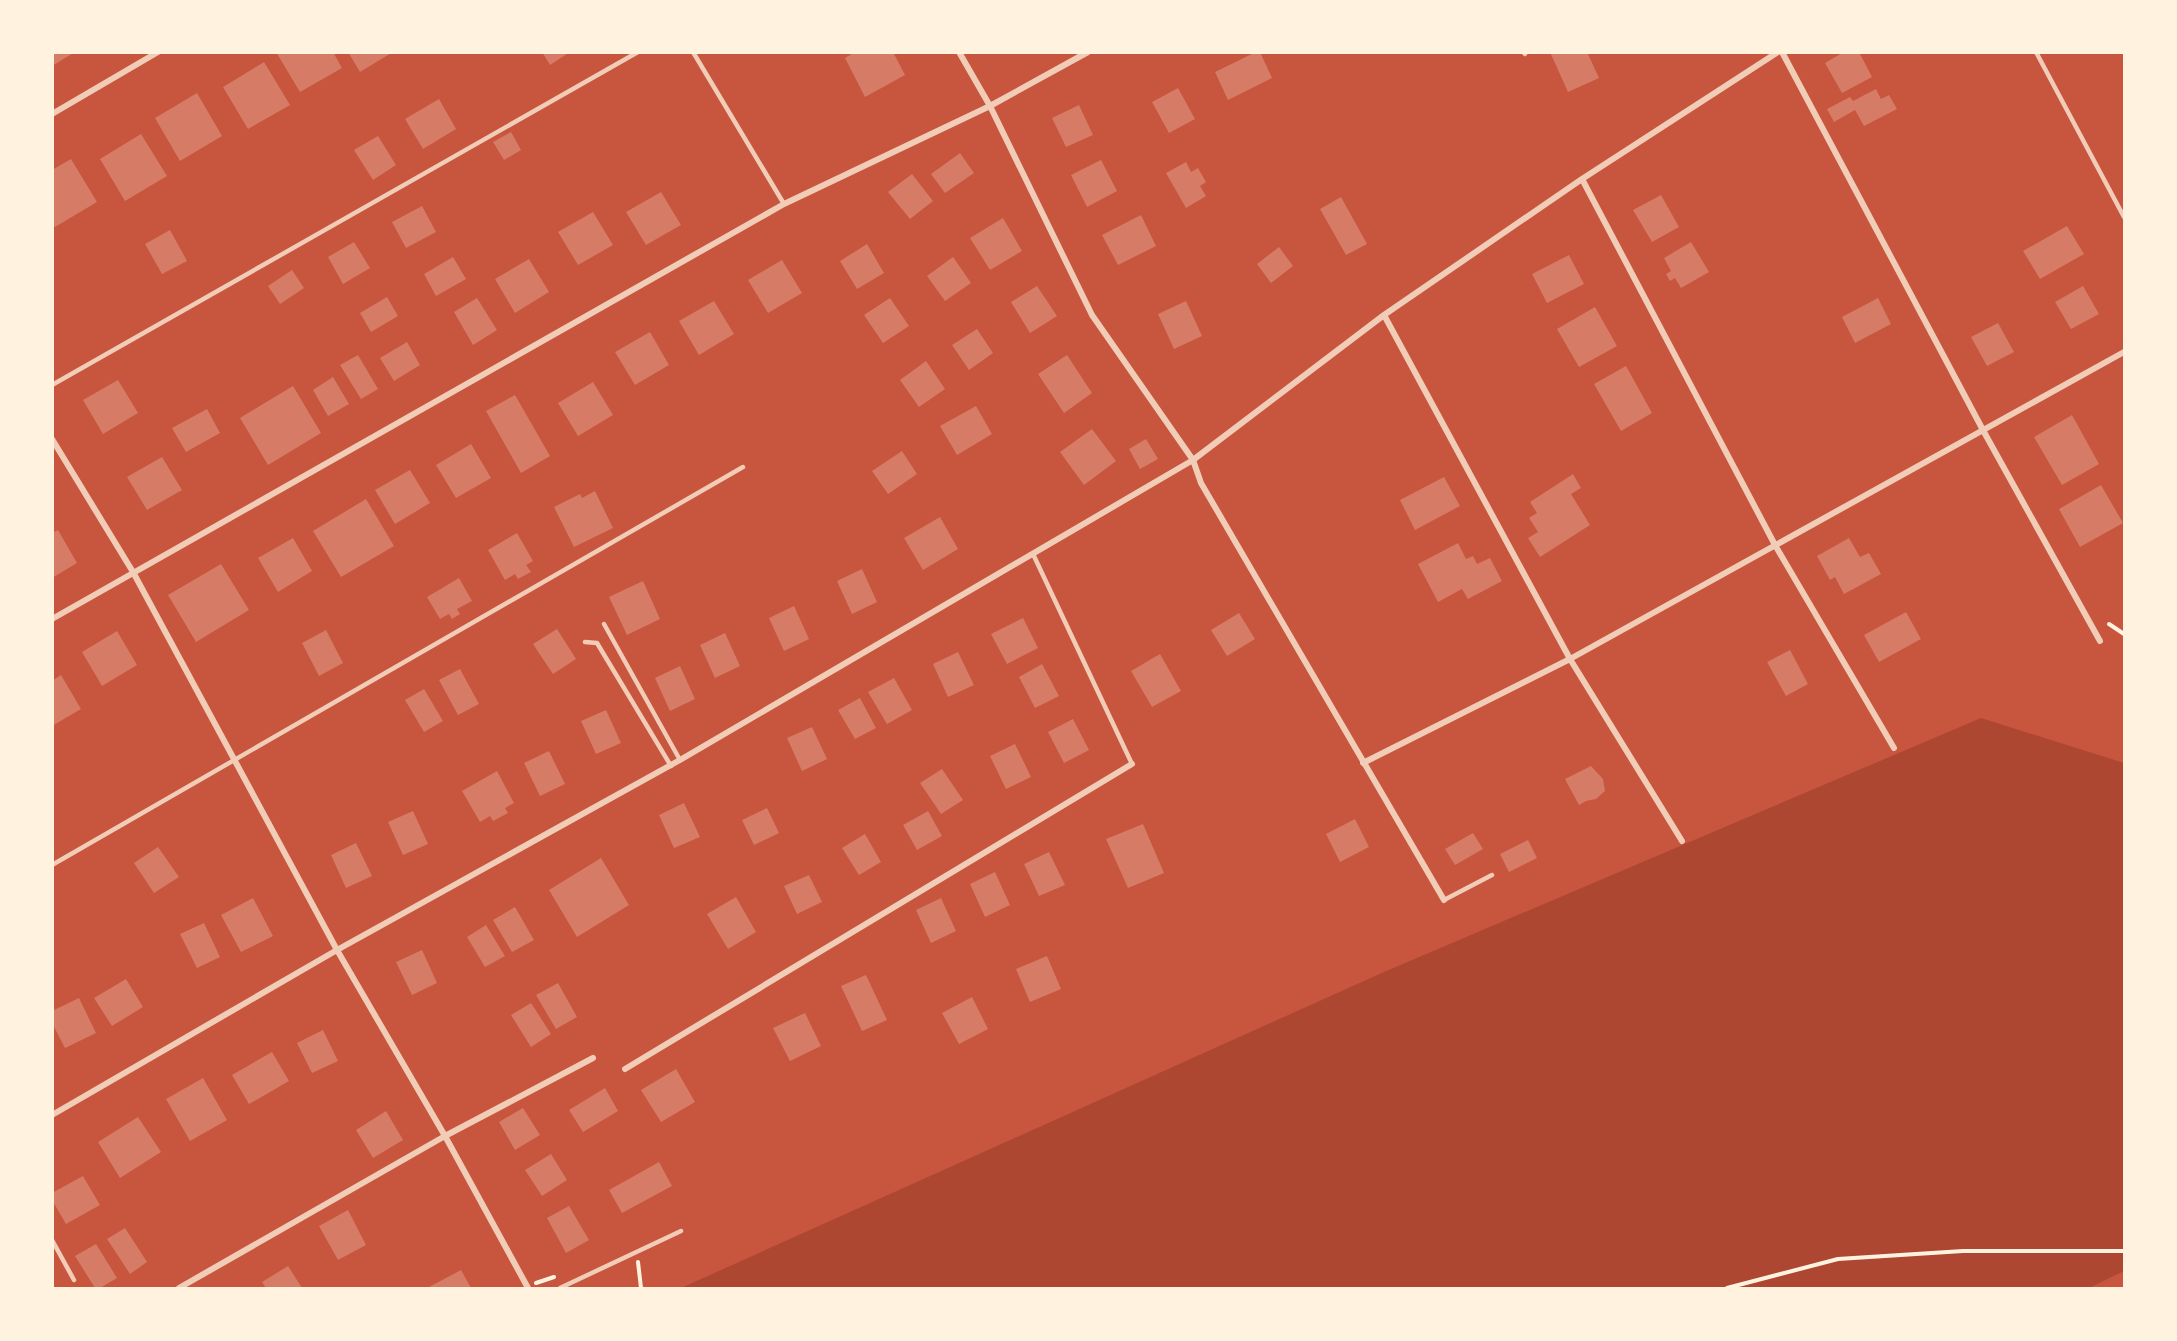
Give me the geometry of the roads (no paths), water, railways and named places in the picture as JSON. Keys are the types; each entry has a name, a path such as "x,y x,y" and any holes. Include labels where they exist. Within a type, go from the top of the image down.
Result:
{"street":[{"path":"52,114 158,52"},
{"path":"959,52 990,106 1092,315 1193,460 1201,483 1444,900"},
{"path":"52,619 784,204 990,106 1088,52"},
{"path":"52,1115 337,950 671,766 1193,460 1384,315 1582,179 1780,52 1984,432 2100,641"},
{"path":"1582,179 1775,545 1894,748"},
{"path":"1384,315 1570,659 1682,841"},
{"path":"1363,763 1570,659 1984,432 2124,352"},
{"path":"52,439 134,572 337,950 446,1136 528,1288"},
{"path":"625,1069 1132,764"},
{"path":"178,1288 446,1136 592,1058"}],"lane":[{"path":"52,385 638,52"},
{"path":"693,52 784,204"},
{"path":"2036,52 2124,217"},
{"path":"52,865 743,467"},
{"path":"1033,554 1132,764"},
{"path":"604,624 680,760"},
{"path":"585,642 597,643 671,766"},
{"path":"1444,900 1492,875"},
{"path":"560,1288 681,1231"},
{"path":"52,1240 74,1280"}]}
